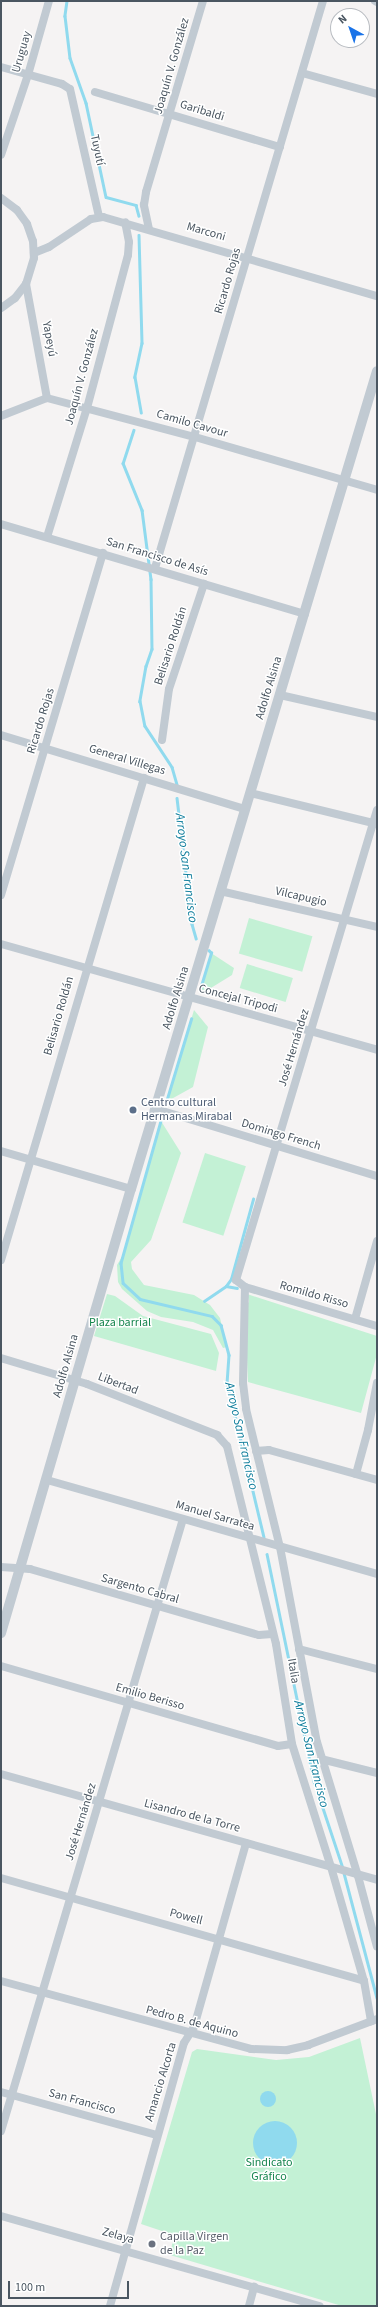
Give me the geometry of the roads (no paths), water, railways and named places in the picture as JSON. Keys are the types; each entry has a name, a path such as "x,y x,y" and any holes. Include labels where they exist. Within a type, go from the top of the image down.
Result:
{"street":[{"name":"Uruguay","path":"1,155 28,75 49,1"},
{"name":"Joaquín V. González","path":"149,229 144,199 171,114 202,1"},
{"name":"Ricardo Rojas","path":"151,567 194,436 323,1"},
{"path":"1,67 28,75"},
{"path":"302,73 377,94"},
{"name":"Tuyutí","path":"28,75 62,84 70,89 98,217"},
{"name":"Garibaldi","path":"95,92 280,147"},
{"path":"1,198 17,210 27,224 34,253 32,270 26,284 15,298 1,308"},
{"path":"34,253 49,247 98,217"},
{"name":"Marconi","path":"98,217 125,222 377,296"},
{"name":"Joaquín V. González","path":"47,537 87,408 128,255 129,242 125,222"},
{"name":"Yapeyú","path":"26,284 47,398"},
{"name":"Adolfo Alsina","path":"1,1633 131,1189 377,371"},
{"path":"1,416 47,398"},
{"name":"Camilo Cavour","path":"47,398 194,436 377,490"},
{"name":"San Francisco de Asís","path":"1,524 151,567 305,614"},
{"name":"Ricardo Rojas","path":"1,895 103,553"},
{"name":"Belisario Roldán","path":"162,740 168,690 204,584"},
{"path":"280,695 377,717"},
{"name":"General Villegas","path":"1,735 245,809"},
{"name":"Belisario Roldán","path":"1,1260 85,969 144,778"},
{"path":"250,793 375,823"},
{"name":"José Hernández","path":"245,1287 238,1284 236,1274 312,1031 344,919 375,823 377,810"},
{"name":"Vilcapugio","path":"220,891 377,927"},
{"name":"Concejal Tripodi","path":"1,944 85,969 377,1050"},
{"name":"Domingo French","path":"156,1109 377,1176"},
{"path":"1,1151 131,1189"},
{"path":"355,1319 377,1241"},
{"name":"Romildo Risso","path":"245,1287 377,1326"},
{"name":"Italia","path":"245,1287 243,1397 277,1546 322,1759 377,1947"},
{"name":"Libertad","path":"1,1358 76,1380 224,1440"},
{"path":"356,1474 368,1430 377,1383"},
{"name":"Italia","path":"224,1440 272,1634 276,1644 292,1744 335,1868 374,2020"},
{"path":"256,1451 269,1450 377,1480"},
{"name":"Manuel Sarratea","path":"46,1480 377,1574"},
{"name":"José Hernández","path":"1,2131 183,1520"},
{"name":"Sargento Cabral","path":"1,1567 20,1569 30,1568 258,1635 272,1634"},
{"path":"299,1649 377,1669"},
{"name":"Emilio Berisso","path":"1,1666 128,1704 278,1746 292,1744"},
{"path":"322,1759 377,1773"},
{"name":"Lisandro de la Torre","path":"1,1774 99,1803 377,1880"},
{"name":"Amancio Alcorta","path":"110,2306 184,2042 190,2034 246,1843"},
{"name":"Powell","path":"1,1878 364,1981"},
{"name":"Pedro B. de Aquino","path":"1,1981 190,2034 251,2049 287,2050 330,2038 374,2020"},
{"name":"San Francisco","path":"1,2092 157,2135"},
{"name":"Zelaya","path":"1,2216 320,2306"},
{"path":"249,2306 254,2287"}],"water":[{"path":"265,2091 271,2091 276,2096 274,2105 271,2107 265,2107 260,2102 260,2096"},
{"path":"271,2121 279,2121 291,2127 297,2139 297,2147 291,2159 279,2165 271,2165 259,2159 253,2147 253,2139 259,2127"}],"waterway":[{"name":"Arroyo San Francisco","path":"67,1 65,16 70,58 86,103 106,197 136,205 139,216"},
{"name":"Arroyo San Francisco","path":"139,235 142,343 135,377 141,412"},
{"name":"Arroyo San Francisco","path":"134,430 123,463 142,510 151,579 152,649 146,666 140,701 145,726 172,767 177,784"},
{"name":"Arroyo San Francisco","path":"177,798 192,924 196,938"},
{"name":"Arroyo San Francisco","path":"200,989 211,953 209,951"},
{"name":"Arroyo San Francisco","path":"166,1102 191,1019"},
{"name":"Arroyo San Francisco","path":"161,1121 121,1263 123,1283 140,1299 212,1316 221,1325 229,1355 227,1382 264,1537"},
{"path":"226,1286 231,1279 253,1199"},
{"path":"204,1301 226,1286 237,1288"},
{"name":"Arroyo San Francisco","path":"267,1554 314,1781 343,1868"},
{"name":"Arroyo San Francisco","path":"344,1873 377,1998"}],"place":[{"name":"Centro cultural Hermanas Mirabal","path":"133,1110"},
{"name":"Capilla Virgen de la Paz","path":"152,2244"}],"park label":[{"name":"Plaza barrial","path":"120,1323"},
{"name":"Sindicato Gráfico","path":"269,2170"}]}
